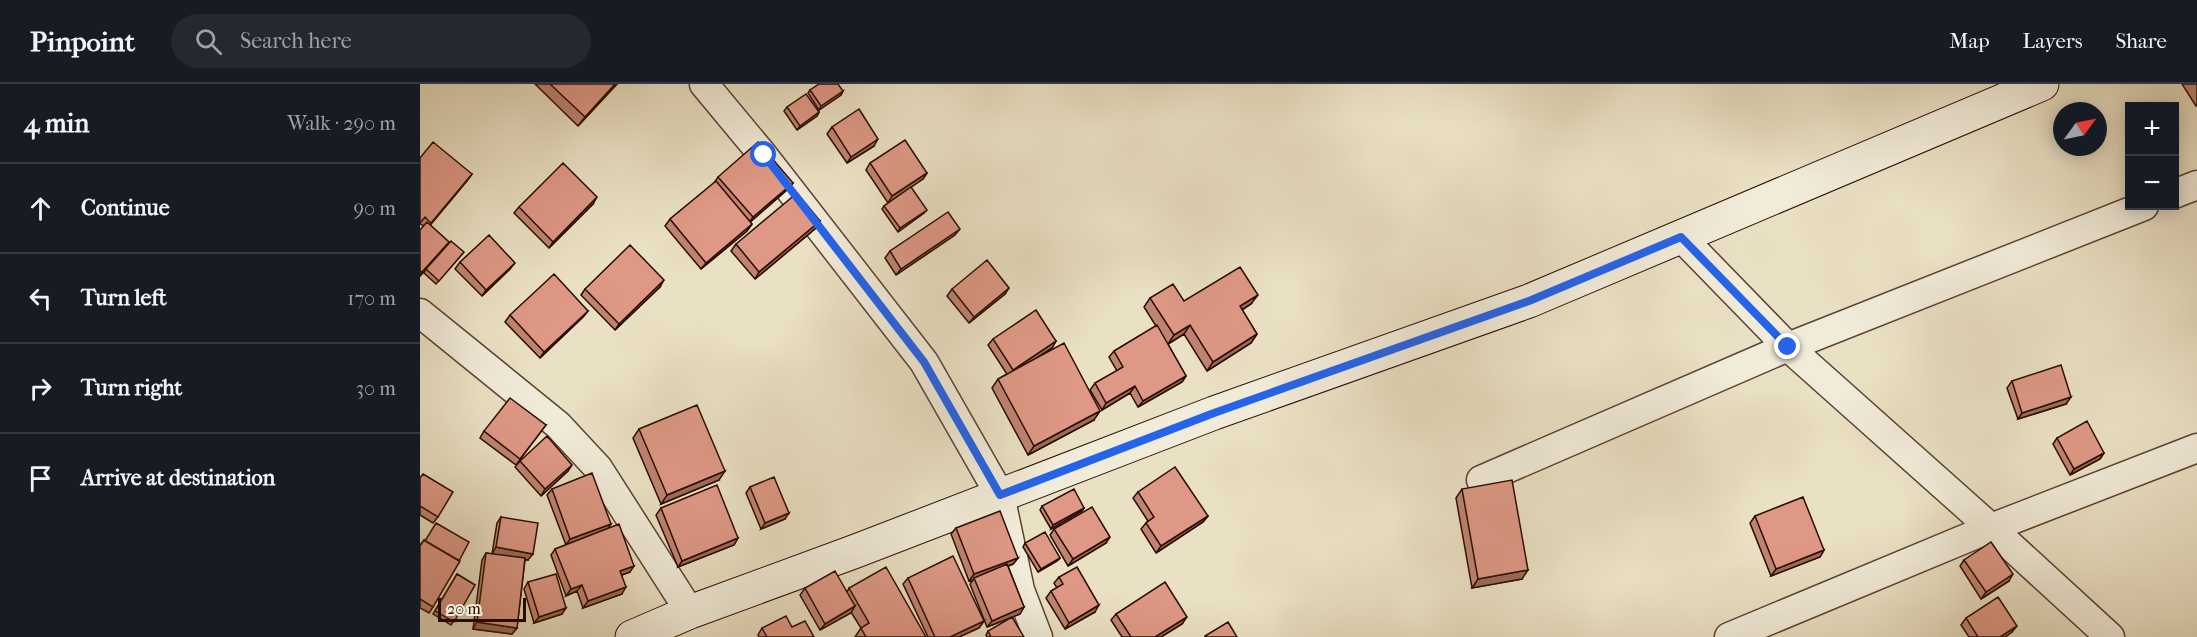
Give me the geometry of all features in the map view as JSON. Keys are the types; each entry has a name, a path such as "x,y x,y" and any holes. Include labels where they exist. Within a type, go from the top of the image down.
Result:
{"main road":[{"path":"632,637 690,612 1214,413 1529,301 2042,84"}],"street":[{"path":"704,84 764,155 924,362 1000,495 1020,590 1038,637"},
{"path":"2179,192 2197,185"},
{"path":"1480,480 1788,347 2134,210"},
{"path":"1681,237 1788,347 2110,637"},
{"path":"420,313 558,425 598,468 690,612"},
{"path":"1729,637 1991,528 2197,448"}],"building":[{"path":"550,84 615,84 585,117"},
{"path":"819,84 838,84 843,91 821,106 810,90"},
{"path":"806,94 819,112 800,126 787,107"},
{"path":"859,109 878,139 851,157 832,127"},
{"path":"905,140 927,173 892,196 870,163"},
{"path":"433,142 472,174 431,223 425,217 420,223 420,158"},
{"path":"758,142 793,183 753,217 718,177"},
{"path":"563,163 597,197 553,242 519,207"},
{"path":"716,181 752,224 706,263 670,219"},
{"path":"911,187 927,210 900,228 884,206"},
{"path":"797,193 820,221 759,272 736,244"},
{"path":"948,212 960,229 901,269 890,251"},
{"path":"427,222 449,242 422,272 420,271 420,230"},
{"path":"489,235 515,263 486,290 460,262"},
{"path":"451,241 464,252 439,281 426,269"},
{"path":"630,245 664,280 619,324 585,289"},
{"path":"987,260 1009,288 974,317 952,289"},
{"path":"1240,267 1258,295 1240,306 1257,334 1213,362 1190,325 1174,335 1150,298 1173,284 1184,301"},
{"path":"554,274 588,311 544,352 510,315"},
{"path":"1036,310 1056,341 1013,370 993,339"},
{"path":"1157,325 1186,376 1143,401 1135,386 1106,403 1095,383 1123,367 1114,351"},
{"path":"1064,343 1100,411 1034,446 998,379"},
{"path":"2061,365 2071,397 2022,413 2012,381"},
{"path":"510,398 546,425 520,459 484,431"},
{"path":"697,405 725,471 667,495 639,429"},
{"path":"2087,421 2104,453 2074,469 2057,438"},
{"path":"547,436 572,465 545,489 520,461"},
{"path":"1175,467 1208,516 1161,546 1146,523 1154,517 1138,492"},
{"path":"592,473 611,524 570,539 552,489"},
{"path":"423,474 453,492 438,517 420,506 420,478"},
{"path":"774,477 789,513 765,523 750,487"},
{"path":"1512,480 1528,570 1478,579 1462,489"},
{"path":"717,485 738,538 682,561 661,508"},
{"path":"1074,489 1084,508 1053,525 1042,506"},
{"path":"1803,497 1824,550 1776,569 1755,516"},
{"path":"1092,507 1110,537 1073,559 1054,529"},
{"path":"1000,511 1018,558 974,574 956,528"},
{"path":"501,517 538,523 533,554 496,547"},
{"path":"436,523 469,542 459,561 425,541"},
{"path":"619,524 634,566 620,571 626,587 588,601 582,585 571,589 555,549"},
{"path":"1045,532 1060,558 1041,569 1025,543"},
{"path":"424,540 460,561 433,607 420,599 420,546"},
{"path":"1991,542 2013,574 1986,592 1964,560"},
{"path":"486,553 525,558 517,628 477,622"},
{"path":"953,556 984,621 950,637 935,637 908,578"},
{"path":"1007,564 1024,607 992,621 974,578"},
{"path":"886,567 926,637 866,637 861,628 869,623 849,588"},
{"path":"1077,567 1099,605 1069,623 1051,591 1063,584 1059,577"},
{"path":"835,571 855,606 825,624 805,588"},
{"path":"457,574 475,585 454,622 435,611"},
{"path":"556,574 566,608 539,617 528,582"},
{"path":"1165,582 1187,617 1155,637 1131,637 1116,614"},
{"path":"1998,597 2017,626 2000,637 1978,637 1966,618"},
{"path":"786,616 792,627 805,621 814,637 767,637 762,628"},
{"path":"1012,617 1024,637 991,637 988,631"},
{"path":"1228,622 1237,637 1205,637 1205,636"}],"route":[{"path":"764,155 924,362 1000,495 1214,413 1529,301 1681,237 1788,347"}]}
